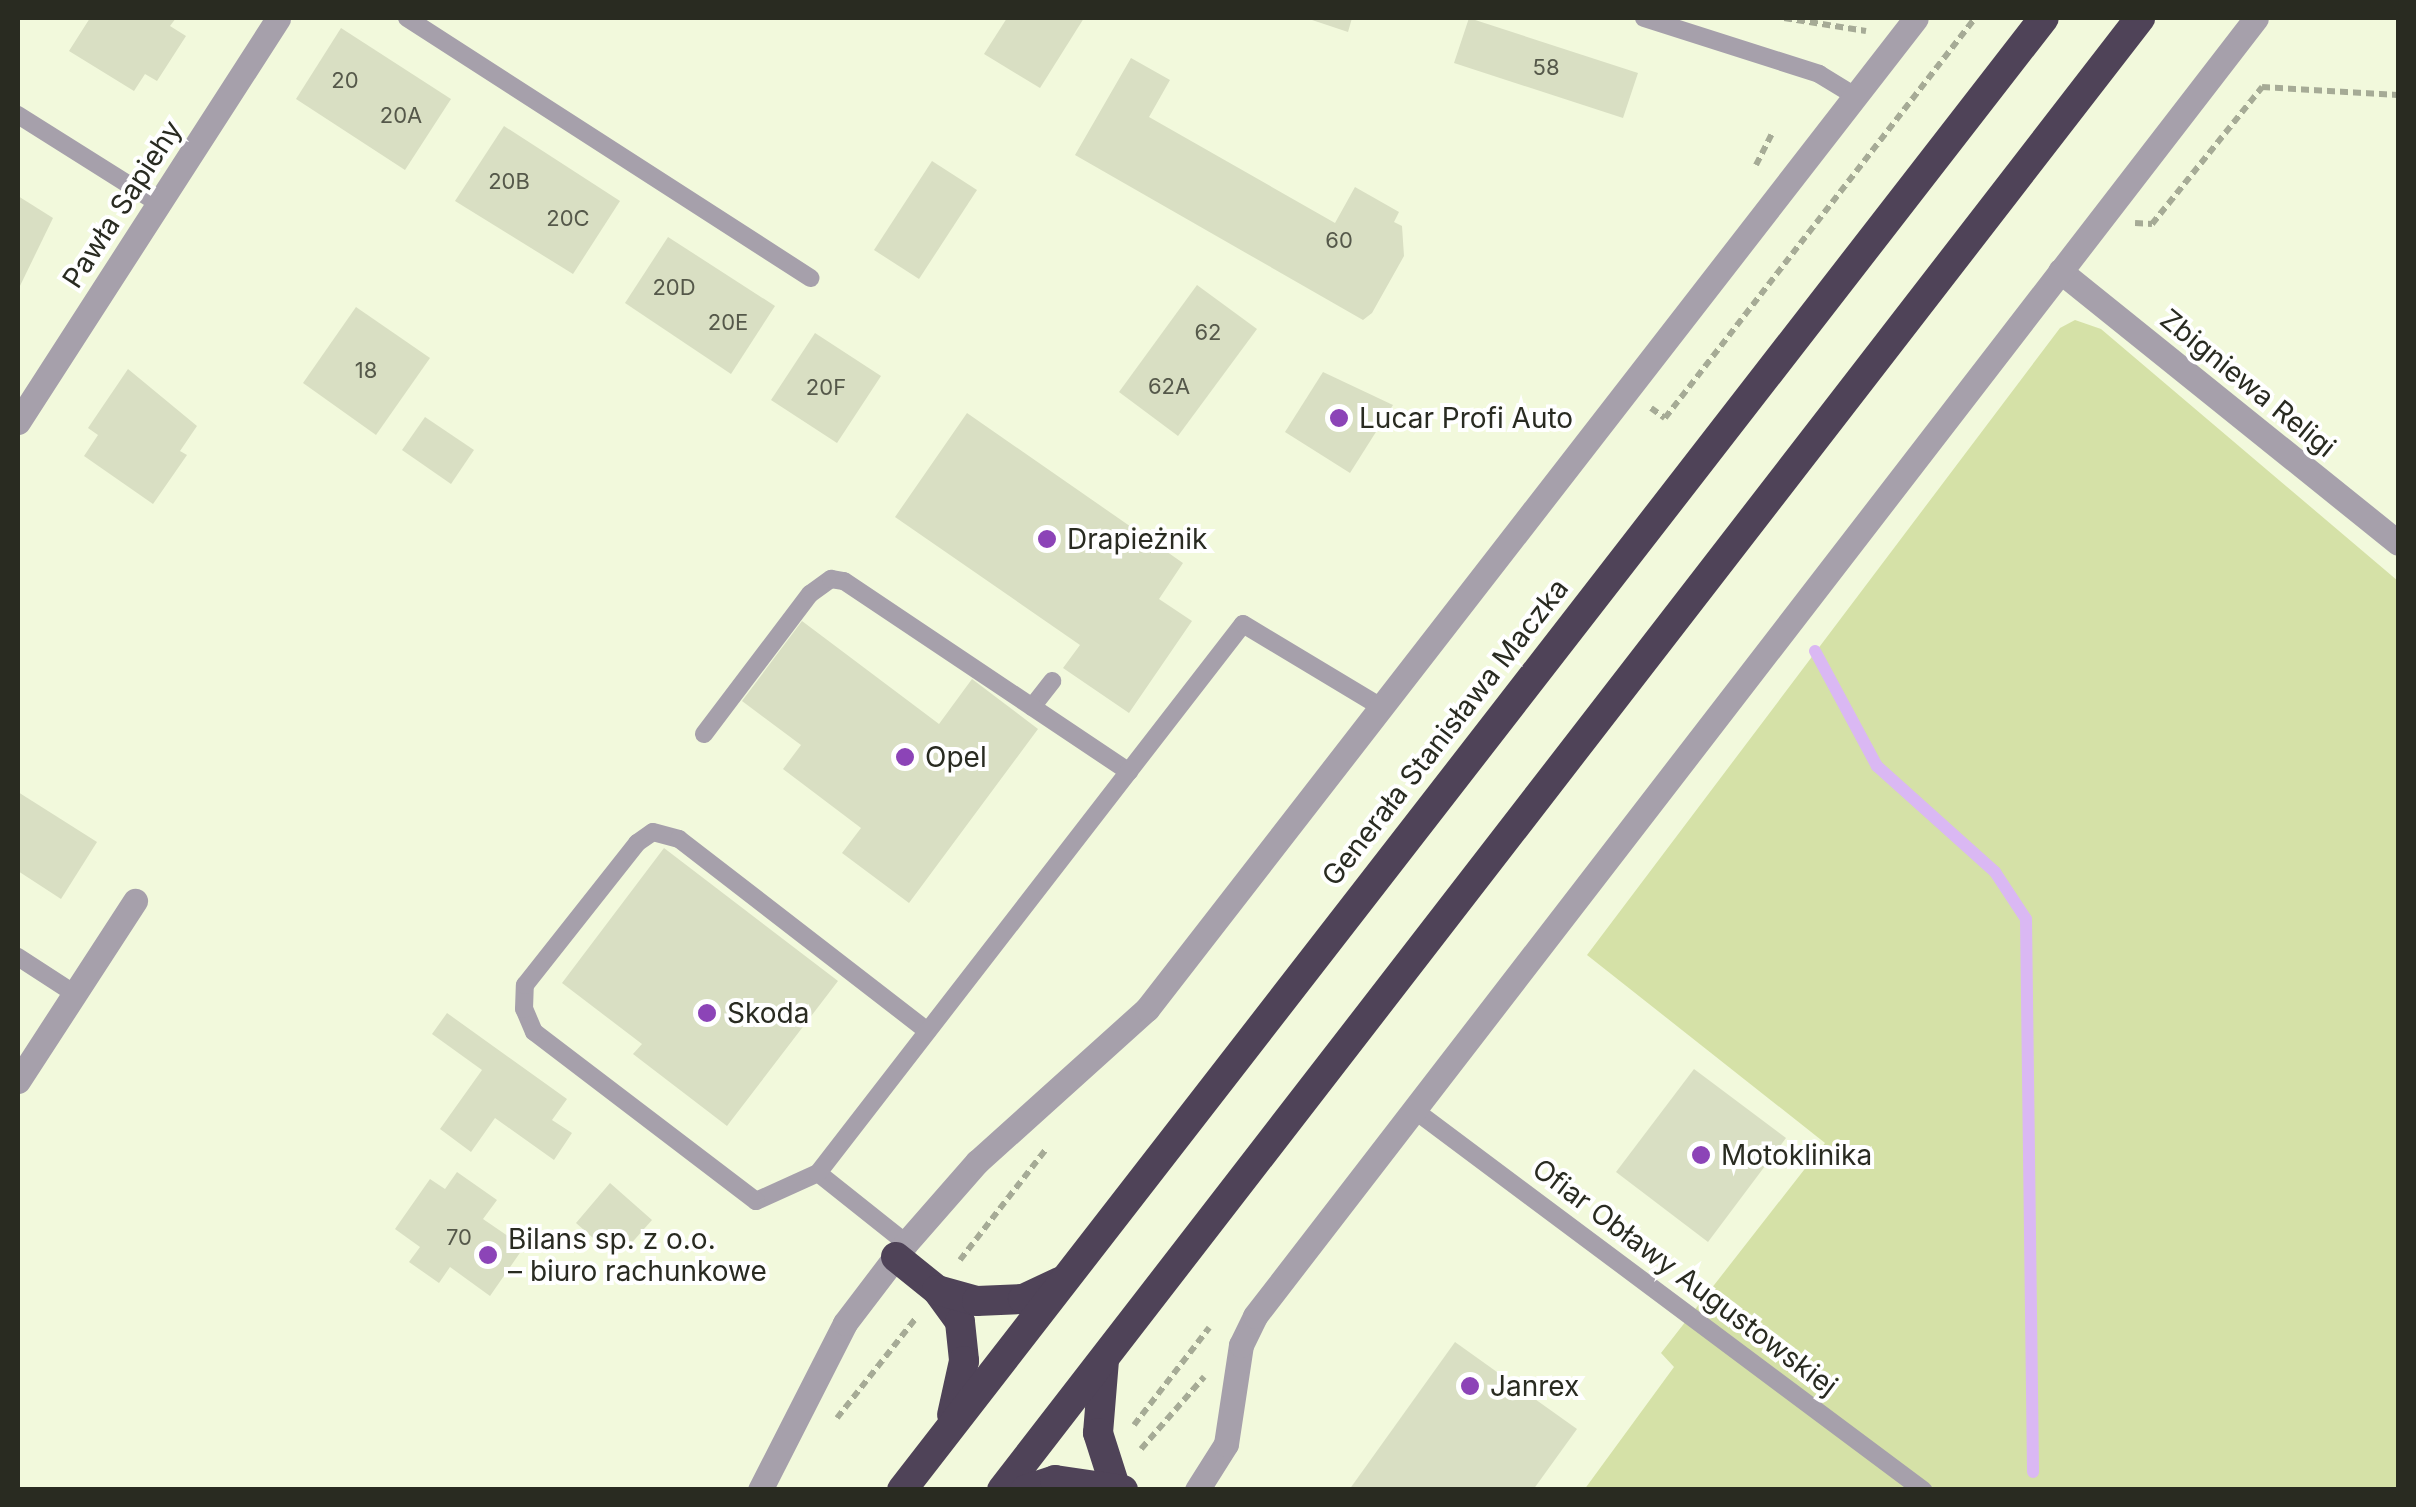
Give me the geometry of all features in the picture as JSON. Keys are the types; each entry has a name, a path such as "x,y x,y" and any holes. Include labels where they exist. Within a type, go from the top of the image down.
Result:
{"highway":[{"name":"Generała Stanisława Maczka","path":"902,1490 2044,18"},
{"path":"1002,1490 2140,18"},
{"path":"901,1250 928,1301 960,1322 964,1360 946,1432"},
{"path":"928,1301 1023,1299 1064,1280"},
{"path":"1025,1490 1056,1480 1118,1486 1098,1433 1105,1357"}],"street":[{"name":"Pawła Sapiehy","path":"18,422 278,18"},
{"path":"760,1490 845,1324 901,1250 977,1162 1147,1009 1916,18"},
{"path":"1197,1490 1226,1444 1247,1329 1413,1108 2256,18"},
{"name":"Zbigniewa Religi","path":"2060,270 2398,543"},
{"path":"18,1081 135,901"}],"lane":[{"path":"407,18 810,278"},
{"path":"1644,18 1819,74 1855,96"},
{"path":"18,116 158,203"},
{"path":"704,734 810,594 832,579 844,581 1129,772"},
{"path":"927,1031 679,838 652,832 637,843 526,985 524,1009 534,1032 756,1201 818,1173 1244,624 1383,708"},
{"path":"1032,707 1052,681"},
{"path":"18,956 75,994"},
{"name":"Ofiar Obławy Augustowskiej","path":"1413,1108 1923,1490"},
{"path":"818,1173 901,1250"}],"path":[{"path":"1784,18 1876,35"},
{"path":"1642,402 1665,418 1975,18"},
{"path":"2127,217 2152,224 2262,86 2398,95"},
{"path":"957,1264 1053,1141"},
{"path":"824,1434 928,1301"}],"green space":[{"path":"2075,320 2101,329 2398,581 2398,1489 1584,1490 1674,1367 1661,1353 1825,1143 1587,955 2060,328"}],"building":[{"path":"90,18 176,18 170,26 186,36 157,81 145,74 134,91 69,51"},
{"path":"1007,18 1084,18 1040,88 984,54"},
{"path":"1306,18 1352,18 1348,32"},
{"path":"1469,18 1638,73 1623,118 1454,63"},
{"path":"341,28 451,99 405,170 296,99"},
{"path":"1131,58 1170,80 1149,117 1335,223 1355,187 1399,212 1394,222 1402,226 1404,256 1372,313 1363,320 1075,155"},
{"path":"504,126 620,201 573,274 455,201"},
{"path":"932,161 977,190 919,279 874,250"},
{"path":"18,196 53,218 18,290"},
{"path":"668,237 775,306 731,374 625,303"},
{"path":"1197,285 1257,329 1178,436 1119,392"},
{"path":"356,307 430,358 376,435 303,383"},
{"path":"815,333 881,376 837,443 771,400"},
{"path":"128,369 197,426 180,451 187,455 153,504 84,456 98,435 88,428"},
{"name":"Lucar Profi Auto","path":"1323,372 1393,405 1350,473 1285,432"},
{"path":"967,413 1183,563 1159,599 1192,621 1129,713 1063,668 1080,645 895,517"},
{"path":"425,417 474,450 451,484 402,450"},
{"name":"Opel","path":"802,621 939,724 972,679 1038,729 909,903 842,853 861,828 783,769 801,745 742,701"},
{"path":"18,792 97,842 61,899 18,871"},
{"name":"Skoda","path":"664,848 838,981 727,1126 633,1054 642,1044 562,983"},
{"path":"447,1013 567,1099 552,1120 572,1133 554,1160 495,1118 471,1152 440,1129 482,1070 432,1034"},
{"name":"Motoklinika","path":"1694,1069 1786,1138 1708,1242 1616,1172"},
{"path":"457,1172 497,1200 483,1219 524,1247 490,1296 450,1267 439,1283 409,1262 420,1247 395,1229 430,1179 445,1189"},
{"path":"610,1183 652,1220 628,1247 611,1233 601,1245 576,1223"},
{"name":"Janrex","path":"1455,1342 1577,1429 1533,1490 1349,1490"}],"waterway":[{"path":"1815,651 1877,766 1995,872 2026,919 2033,1472"}],"place":[{"name":"Lucar Profi Auto","path":"1339,418"},
{"name":"Drapieżnik","path":"1047,539"},
{"name":"Opel","path":"905,757"},
{"name":"Skoda","path":"707,1013"},
{"name":"Motoklinika","path":"1701,1155"},
{"name":"Bilans sp. z o.o. – biuro rachunkowe","path":"488,1255"},
{"name":"Janrex","path":"1470,1386"}]}
